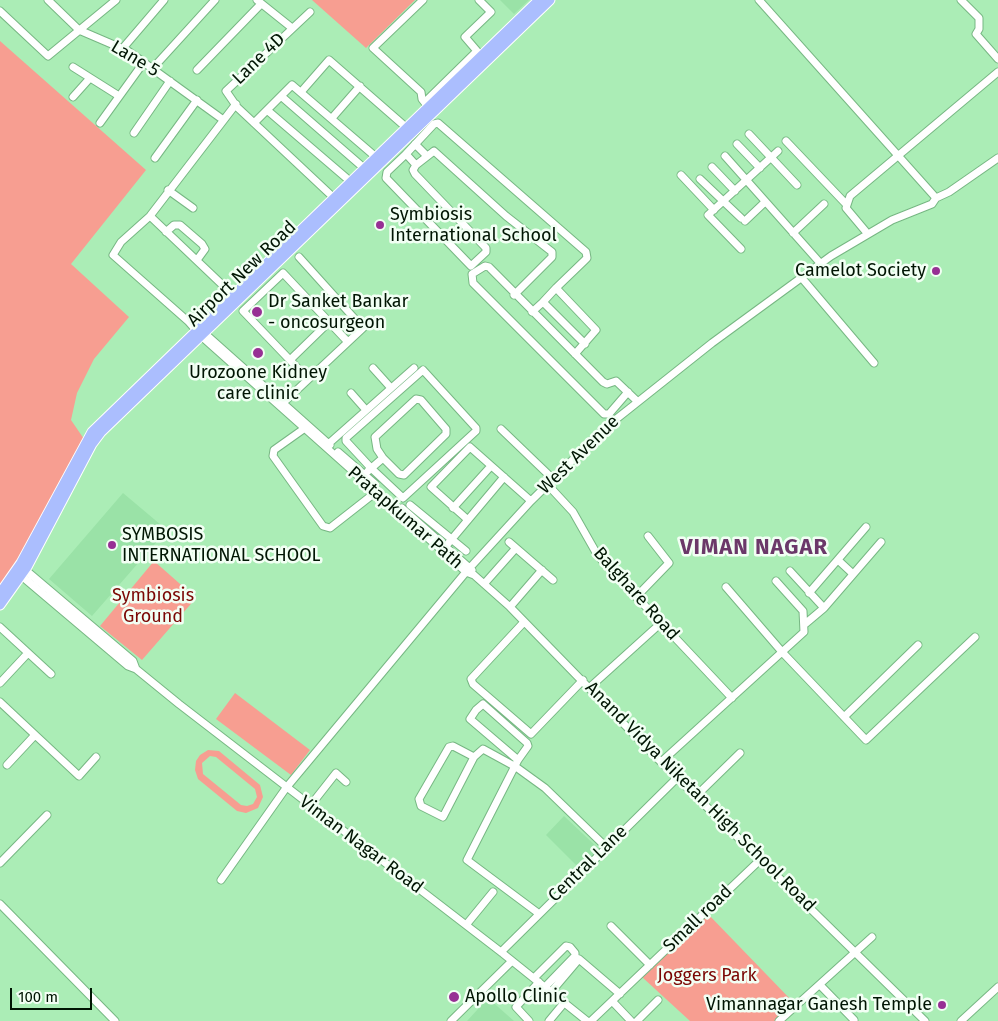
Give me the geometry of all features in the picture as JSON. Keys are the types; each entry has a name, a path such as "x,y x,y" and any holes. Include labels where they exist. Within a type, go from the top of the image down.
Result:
{"main road":[{"name":"Airport New Road","path":"200,332 233,294 408,128 427,105 539,0"},
{"name":"Airport New Road","path":"0,605 95,440 200,332 550,0"},
{"name":"Airport New Road","path":"0,593 21,570"}],"street":[{"name":"Lane 5","path":"48,0 79,30 123,48 222,119"},
{"path":"0,11 48,56 116,0"},
{"path":"123,48 164,0"},
{"path":"153,68 215,0"},
{"path":"423,0 373,48 421,92 427,105 477,51 465,38 491,12 480,0"},
{"path":"759,0 936,198"},
{"path":"961,0 979,18 979,29 976,34 998,59"},
{"path":"197,70 259,2 292,28"},
{"name":"Lane 4D","path":"236,104 226,91 310,12"},
{"path":"300,92 330,60 408,128"},
{"path":"100,123 144,62"},
{"path":"73,67 119,96"},
{"path":"846,204 850,196 998,72"},
{"path":"72,97 90,78"},
{"path":"134,133 170,81"},
{"path":"254,123 292,85 377,158"},
{"path":"332,118 360,86"},
{"path":"282,96 365,169"},
{"path":"155,158 197,100"},
{"path":"233,294 150,216 222,119 236,104 334,198"},
{"path":"267,110 352,182"},
{"path":"472,270 386,178 387,172 434,124 438,123 586,252 587,258 532,312"},
{"path":"749,134 797,185"},
{"path":"786,141 846,204 846,208 867,233"},
{"path":"415,144 427,156"},
{"path":"737,144 760,168"},
{"path":"514,295 552,257 552,252 506,216 434,150 416,165 413,170 486,248 486,252 472,270 471,278 473,283 604,414 608,414 628,392"},
{"path":"741,249 708,215 778,151"},
{"path":"406,154 416,165"},
{"path":"725,156 821,264"},
{"name":"West Avenue","path":"221,880 286,788 468,569 553,479 637,401 801,277 867,233 892,220 932,204 936,198 949,192 998,158"},
{"path":"712,167 735,191"},
{"path":"681,175 714,210"},
{"path":"700,179 743,219 765,202"},
{"path":"168,190 193,208"},
{"path":"793,233 824,204"},
{"name":"Pratapkumar Path","path":"150,216 121,242 113,255 270,394 304,428 364,474 396,507 468,569"},
{"path":"166,232 174,225 180,225 202,244 205,249 197,260"},
{"path":"284,403 347,341 351,341 363,326 299,257"},
{"path":"472,270 485,266 488,267 605,384 615,380 637,401"},
{"path":"308,379 243,311 283,273 347,341"},
{"path":"801,277 874,363"},
{"path":"556,288 594,327 595,333 575,354"},
{"path":"543,302 585,344"},
{"path":"290,360 329,322"},
{"path":"373,368 391,388"},
{"path":"327,445 414,368"},
{"path":"423,370 476,428 475,434 403,498 394,492 370,468 346,441 346,438 423,370"},
{"name":"Pratapkumar Path","path":"270,394 284,403 376,492 446,546 474,575"},
{"path":"351,394 366,410"},
{"path":"416,399 421,400 446,429 446,434 404,474 399,474 383,458 377,449 375,437 416,399"},
{"path":"304,428 274,450 273,456 323,526 330,528 376,492"},
{"path":"501,428 553,479"},
{"path":"468,520 432,490 432,484 470,448 531,501"},
{"path":"364,474 383,458"},
{"path":"452,508 491,466"},
{"path":"446,546 504,477"},
{"name":"Balghare Road","path":"548,485 573,512 598,556 732,698"},
{"path":"410,505 466,551"},
{"path":"809,593 866,527"},
{"path":"636,597 669,563 648,536"},
{"path":"509,542 553,580"},
{"path":"661,762 800,637 805,624 824,608 881,542"},
{"path":"484,584 516,548"},
{"path":"838,560 853,574"},
{"name":"Viman Nagar Road","path":"21,570 133,661 136,669 286,788 501,952 587,1021"},
{"path":"510,607 542,570"},
{"path":"790,571 824,608"},
{"name":"Anand Vidya Niketan High School Road","path":"474,575 510,607 677,778 925,1021"},
{"path":"776,581 803,611 805,624"},
{"path":"726,587 783,653 866,740 975,637"},
{"path":"524,622 471,680 473,684 531,734 583,680"},
{"path":"589,688 661,623"},
{"path":"0,627 51,674"},
{"path":"844,717 918,645"},
{"path":"0,683 28,653"},
{"path":"0,702 79,776 96,757"},
{"path":"538,913 468,860 517,764 528,746 527,743 483,704 476,710 470,719 517,764 545,788 606,847"},
{"path":"7,765 36,736"},
{"path":"474,758 453,746 449,747 419,800 421,806 443,817 474,758 483,749 517,764"},
{"path":"696,796 740,753"},
{"path":"310,806 336,773 346,782"},
{"name":"Central Lane","path":"501,952 538,913 677,778"},
{"path":"0,863 47,814"},
{"name":"Small road","path":"591,1021 760,859"},
{"path":"466,925 493,892"},
{"path":"0,904 114,1021"},
{"path":"611,926 650,965"},
{"path":"779,1021 872,937"},
{"path":"529,1021 516,1008 536,980 566,946 570,947 576,953 575,956 548,990"},
{"path":"548,990 579,959 620,994"},
{"path":"451,1021 512,961"},
{"path":"820,985 854,1020"},
{"path":"961,1021 998,987"},
{"path":"637,1021 658,1000"},
{"path":"612,1001 631,1021"},
{"path":"549,1021 564,1003"}],"shaded area":[{"path":"500,0 529,0 514,14"},
{"name":"SYMBOSIS INTERNATIONAL SCHOOL","path":"123,493 167,530 92,616 49,579"},
{"path":"564,816 600,850 581,870 546,835"},
{"path":"488,998 514,1021 467,1021"}],"green space":[{"path":"312,0 415,0 366,48"},
{"path":"0,41 146,170 71,264 129,317 94,359 77,393 71,420 84,439 11,576 0,590"},
{"name":"Symbiosis Ground","path":"154,561 196,598 142,660 100,626"},
{"path":"235,693 310,750 291,775 216,719"},
{"path":"208,750 219,751 260,785 263,797 258,808 246,813 237,811 198,779 195,770 196,761 200,755","holes":["210,756 216,757 255,789 257,797 253,804 241,805 203,774 202,763"]},
{"name":"Joggers Park","path":"707,913 795,1004 778,1021 690,1021 642,977"}],"place":[{"name":"Symbiosis International School","path":"380,225"},
{"name":"Camelot Society","path":"936,271"},
{"name":"Dr Sanket Bankar - oncosurgeon","path":"257,312"},
{"name":"Urozoone Kidney care clinic","path":"258,353"},
{"name":"SYMBOSIS INTERNATIONAL SCHOOL","path":"112,545"},
{"name":"Apollo Clinic","path":"454,997"},
{"name":"Vimannagar Ganesh Temple","path":"942,1005"}],"district":[{"name":"VIMAN NAGAR","path":"754,548"}]}
